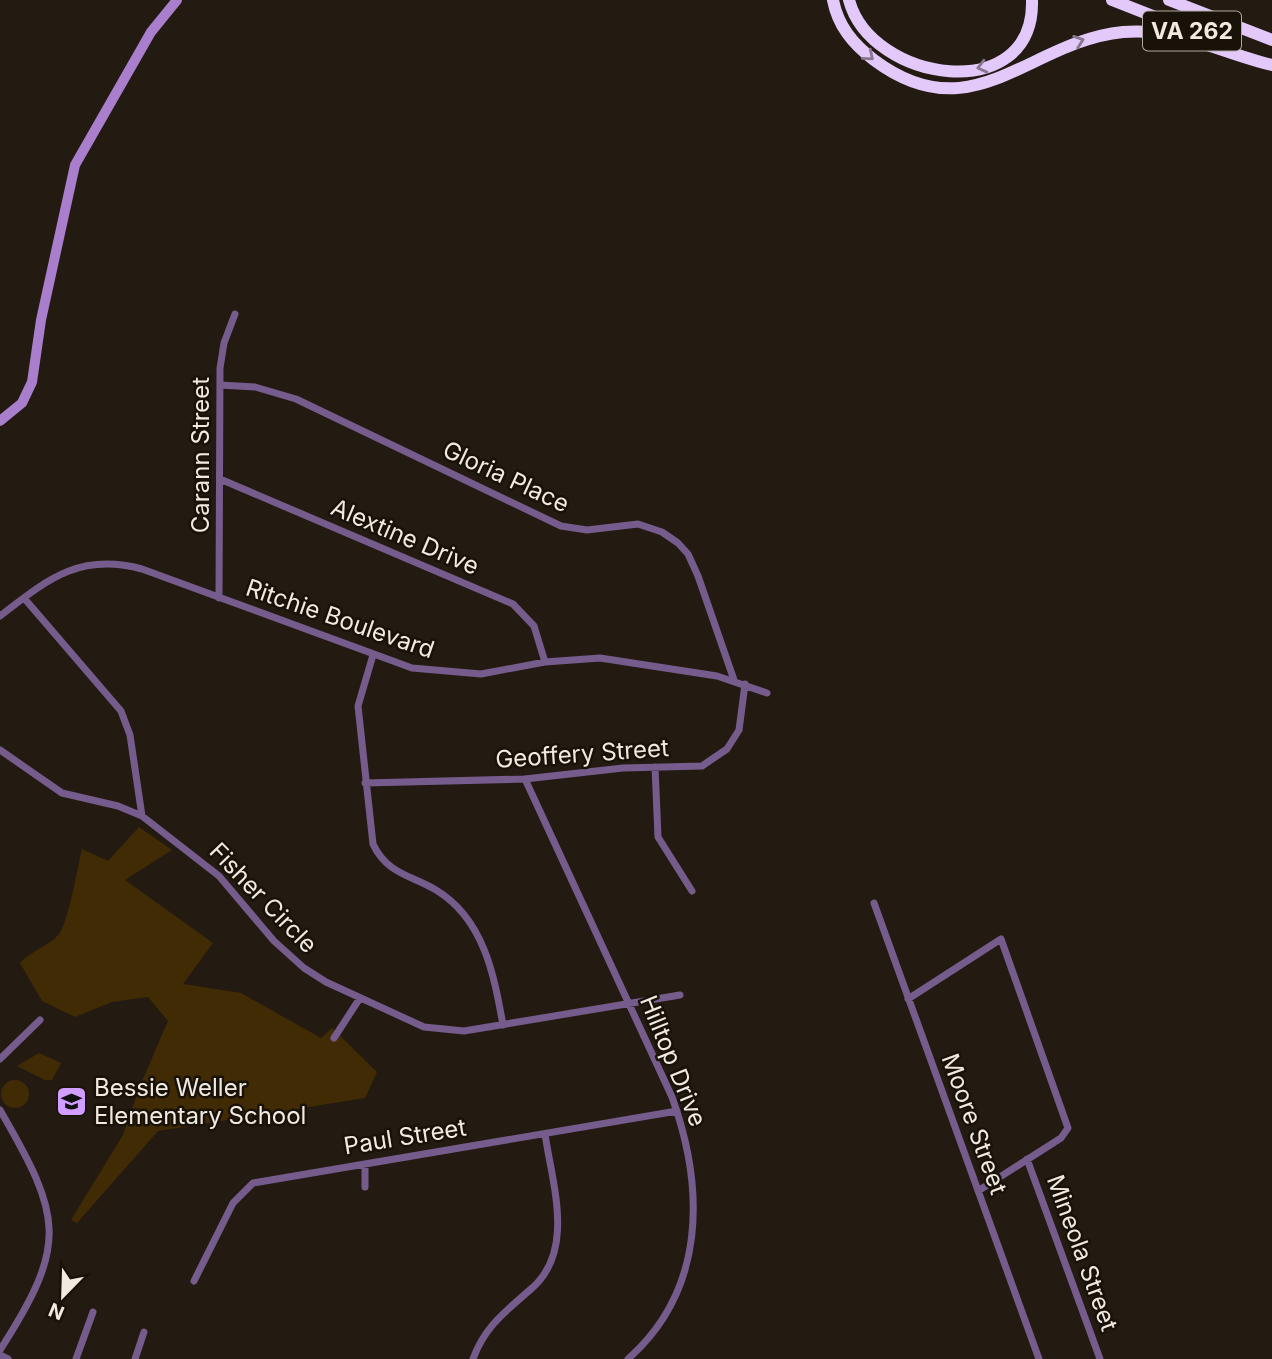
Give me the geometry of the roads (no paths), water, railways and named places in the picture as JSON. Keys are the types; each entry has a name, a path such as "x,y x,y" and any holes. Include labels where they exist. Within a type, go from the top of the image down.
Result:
{"highway":[{"path":"833,0 845,31 862,51 890,71 928,85 959,88 988,83 1073,43 1126,32 1188,37 1272,63"},
{"path":"849,0 858,23 889,52 927,69 952,72 979,69 1003,60 1020,44 1030,27 1032,0"},
{"path":"855,0 863,22 877,42"},
{"name":"VA 262","path":"1112,0 1272,63"},
{"name":"VA 262","path":"1169,0 1272,40"}],"main road":[{"path":"0,421 22,403 32,382 41,320 75,165 157,23 177,0"}],"street":[{"name":"Carann Street","path":"219,598 220,385 222,351 235,314"},
{"name":"Gloria Place","path":"220,385 255,387 296,398 566,527 587,530 631,523 666,534 688,554 734,680"},
{"name":"Alextine Drive","path":"220,479 513,604 534,626 545,662"},
{"name":"Ritchie Boulevard","path":"0,617 63,572 84,566 111,564 142,569 412,668 454,674 497,672 545,662 600,658 734,680 767,692"},
{"path":"24,598 121,711 133,748 142,817"},
{"path":"373,655 358,706 369,826 376,851 395,872 447,897 472,925 491,966 503,1025"},
{"name":"Geoffery Street","path":"365,783 525,779 655,767 695,767 720,757 739,730 744,684"},
{"name":"Fisher Circle","path":"1,751 62,793 118,806 142,817 219,876 292,959 320,978 433,1030 452,1031 503,1025 680,995"},
{"path":"655,767 658,837 692,891"},
{"name":"Hilltop Drive","path":"525,779 629,1003 684,1132 694,1199 691,1254 681,1287 668,1312 649,1338 628,1359"},
{"name":"Moore Street","path":"874,903 1039,1359"},
{"path":"908,999 1001,939 1069,1125 1066,1134 978,1191"},
{"path":"334,1038 360,998"},
{"path":"0,1059 40,1020"},
{"path":"0,1110 42,1187 50,1231 47,1256 39,1284 0,1349"},
{"name":"Paul Street","path":"194,1281 233,1203 248,1185 677,1111"},
{"path":"473,1359 492,1323 536,1284 554,1254 558,1226 545,1134"},
{"name":"Mineola Street","path":"1027,1159 1100,1359"},
{"path":"365,1164 365,1187"},
{"path":"76,1359 93,1312"},
{"path":"135,1359 144,1332"},
{"path":"0,1355 8,1359"}],"place":[{"name":"Bessie Weller Elementary School","path":"71,1102"}]}
